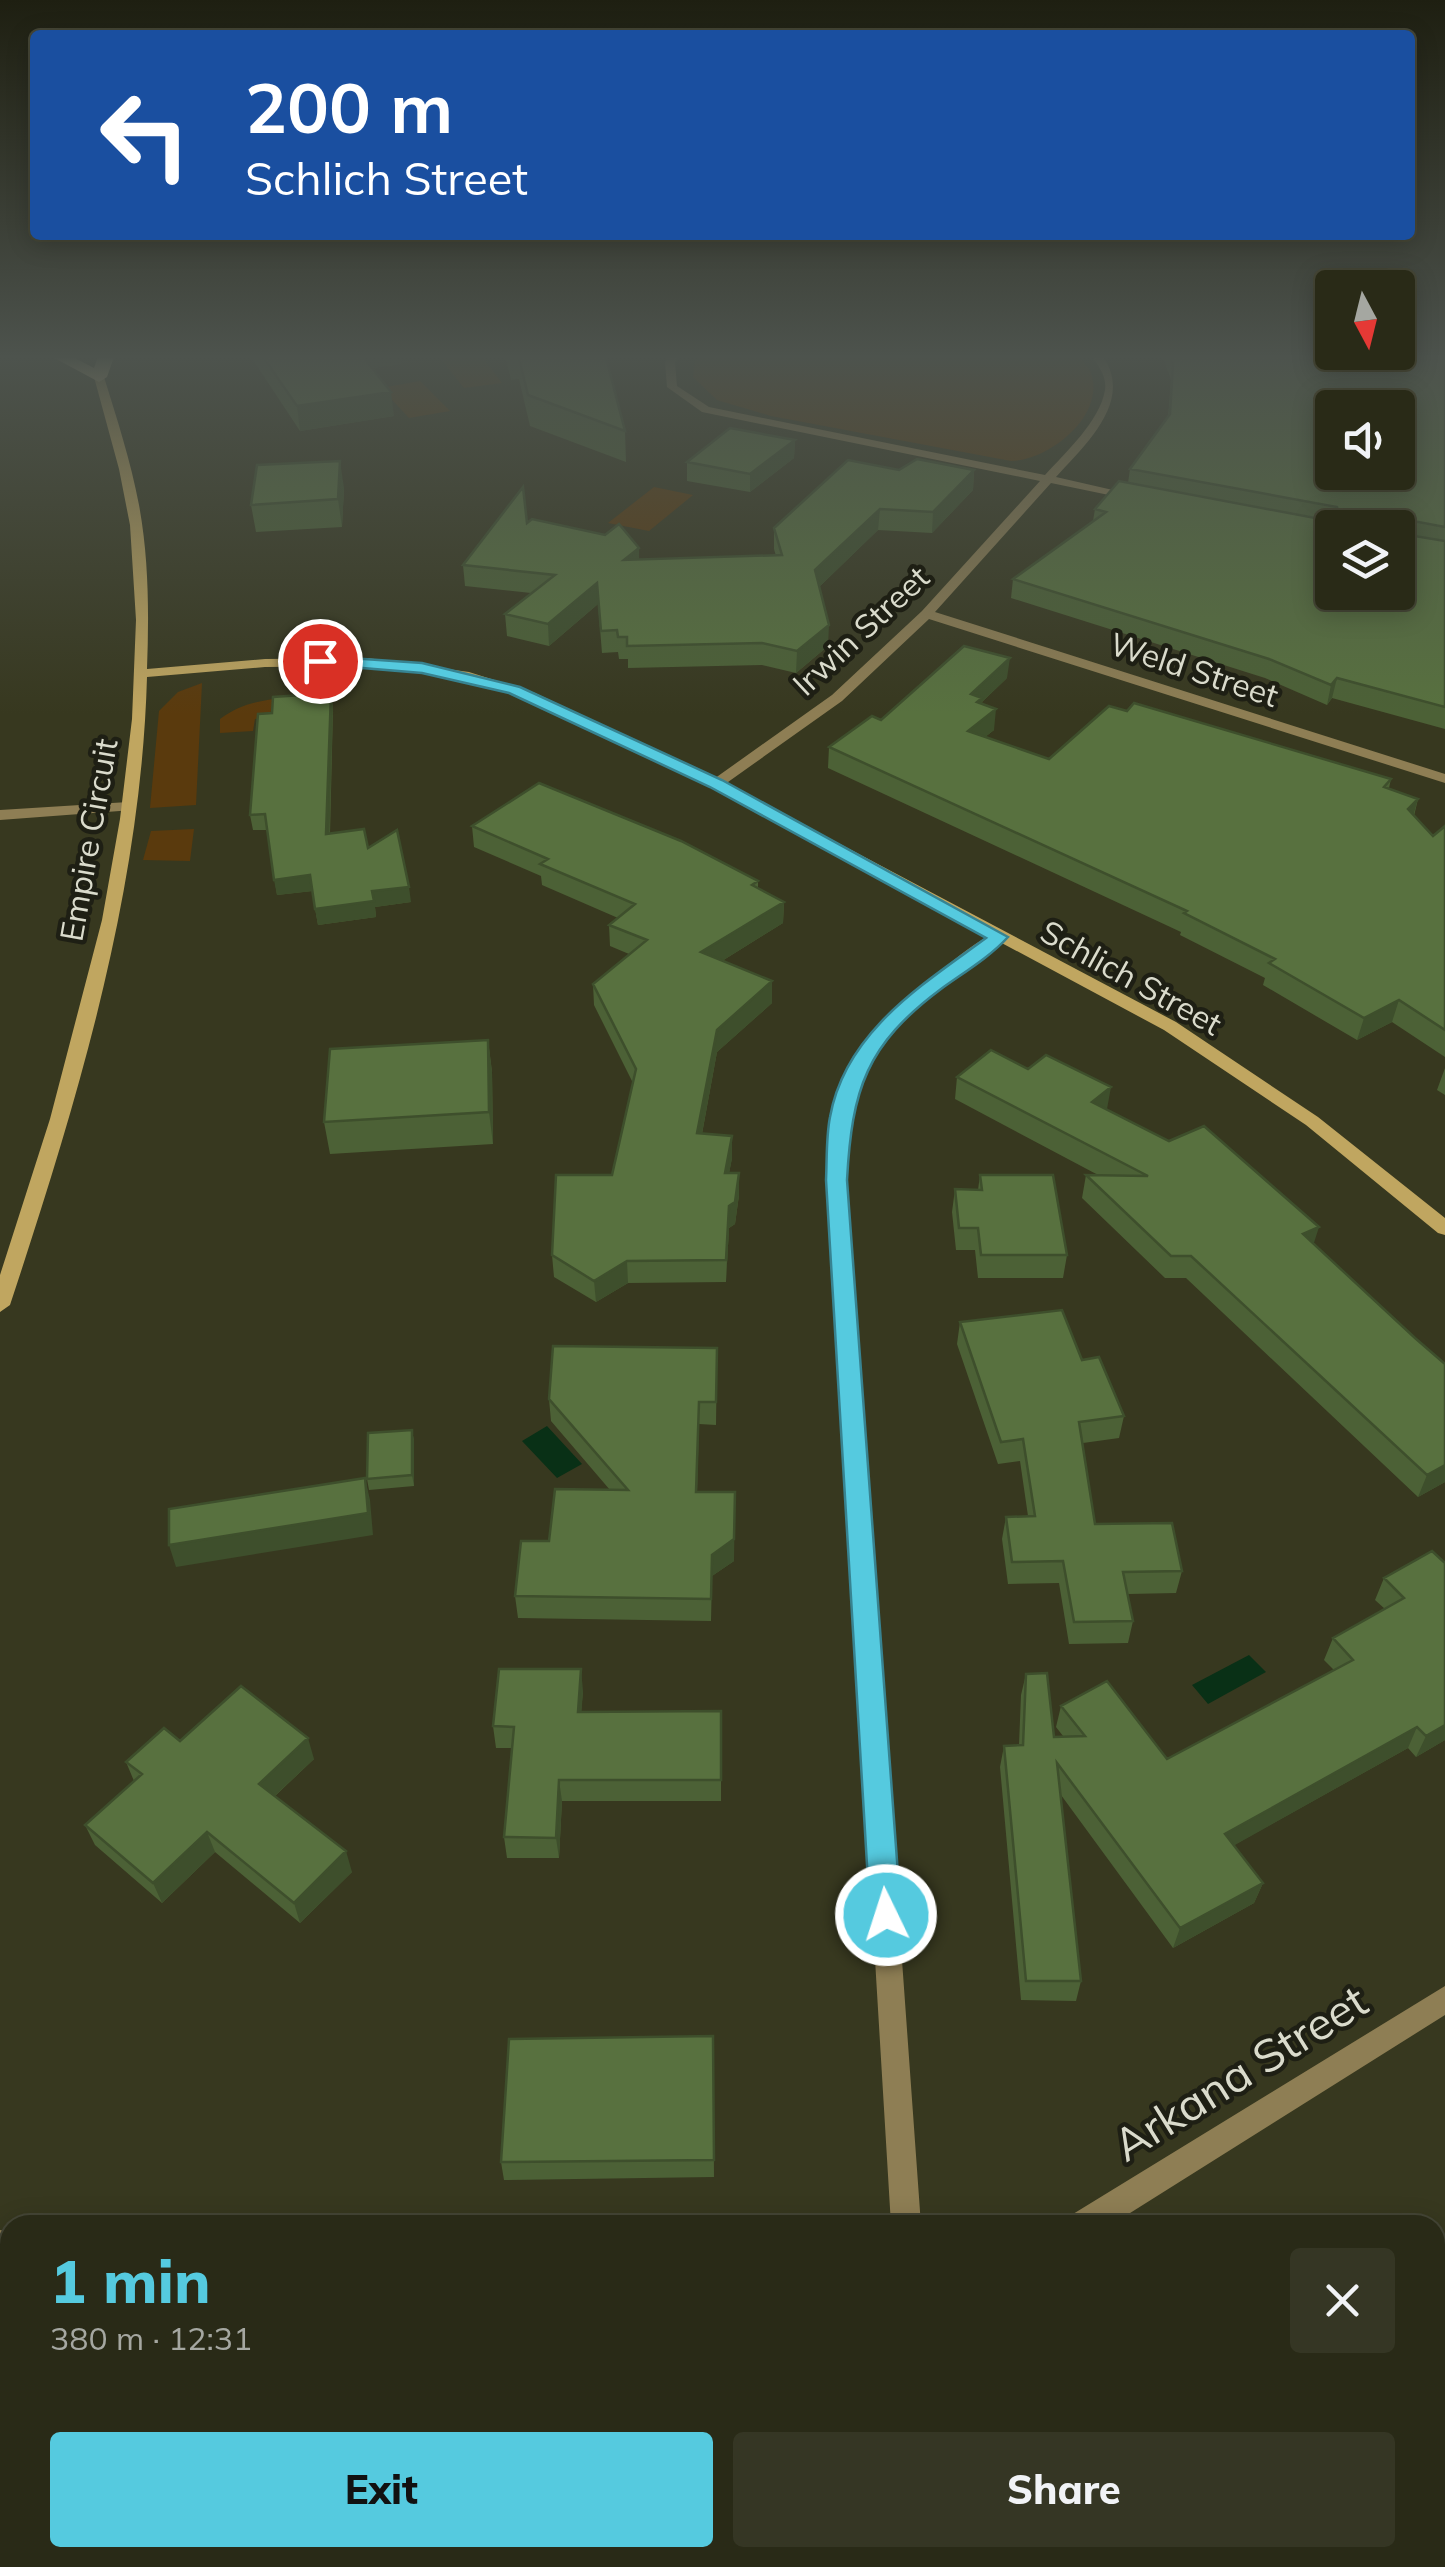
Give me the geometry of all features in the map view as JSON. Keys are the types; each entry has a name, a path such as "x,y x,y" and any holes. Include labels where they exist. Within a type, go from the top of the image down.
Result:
{"street":[{"name":"Empire Circuit","path":"0,1305 43,1180 119,869 139,729 142,609 136,523 124,474"},
{"path":"1016,474 1151,500"},
{"name":"Irwin Street","path":"716,784 837,698 927,614 1052,474"},
{"name":"Weld Street","path":"927,614 1445,779"},
{"name":"Schlich Street","path":"139,674 320,661 469,676 588,721 716,784 1170,1026 1312,1121 1445,1228"},
{"path":"0,815 128,806"},
{"path":"905,2215 836,1180 840,1114 860,1064 892,1016 998,937"},
{"name":"Arkana Street","path":"1100,2215 1445,1998"}],"shaded area":[{"path":"654,487 693,495 649,531 608,523"},
{"path":"202,683 196,805 150,808 159,711 178,692"},
{"path":"274,699 269,718 255,719 253,731 220,733 220,719 246,705"},
{"path":"194,829 190,861 143,860 151,831"},
{"path":"547,1426 582,1464 557,1478 522,1441"},
{"path":"1249,1655 1266,1672 1208,1704 1192,1685"}],"building":[{"path":"256,474 339,474 338,499 251,505"},
{"path":"833,474 970,474 933,512 880,509 815,570 829,625 797,651 762,643 627,646 627,637 618,637 617,630 601,631 597,583 548,624 505,614 555,575 463,565 523,487 527,523 532,519 605,535 619,524 639,548 624,560 782,555 774,528"},
{"path":"1156,474 1315,474 1315,490 1415,490 1415,474 1445,474 1445,527 1415,521 1415,510 1338,510"},
{"path":"1119,481 1315,518 1315,610 1415,610 1415,536 1445,541 1445,707 1337,678 1331,685 1269,659 1013,579 1106,512 1095,509"},
{"path":"964,646 1010,658 971,694 982,698 977,702 996,709 968,731 1049,759 1109,706 1127,711 1134,703 1391,779 1384,787 1418,799 1408,809 1433,836 1445,826 1445,1030 1399,1000 1364,1018 1269,963 1275,959 1184,913 1187,911 829,747 872,716 881,720"},
{"path":"331,693 326,834 364,829 368,848 397,830 409,887 372,891 374,901 315,909 310,875 274,880 265,814 250,815 258,714 272,713 273,697"},
{"path":"539,783 681,841 758,881 752,885 784,902 701,952 772,981 717,1030 697,1133 732,1136 725,1173 739,1173 735,1202 729,1206 726,1260 627,1261 594,1281 552,1255 556,1175 612,1175 636,1069 593,984 647,940 609,925 635,904 540,864 548,859 472,826"},
{"path":"488,1040 489,1112 324,1122 330,1049"},
{"path":"991,1050 1028,1069 1046,1055 1111,1087 1092,1102 1169,1141 1204,1126 1319,1227 1303,1234 1445,1364 1445,1465 1427,1475 1191,1256 1171,1256 1086,1175 1148,1176 957,1077"},
{"path":"980,1175 1053,1175 1067,1255 981,1255 978,1228 959,1228 955,1189 982,1190"},
{"path":"1062,1310 1082,1360 1099,1357 1124,1416 1079,1422 1095,1524 1172,1523 1182,1571 1123,1572 1133,1621 1074,1622 1063,1561 1012,1562 1006,1517 1035,1516 1023,1439 1001,1442 960,1322"},
{"path":"553,1346 717,1348 716,1402 699,1402 696,1492 735,1492 734,1539 712,1555 711,1599 515,1596 521,1541 549,1541 555,1489 628,1490 549,1399"},
{"path":"412,1430 412,1475 367,1479 368,1433"},
{"path":"365,1478 368,1513 169,1545 169,1509"},
{"path":"1432,1551 1445,1563 1445,1725 1426,1736 1417,1727 1225,1834 1263,1883 1180,1928 1057,1763 1081,1981 1026,1981 1004,1746 1023,1745 1026,1674 1047,1673 1054,1737 1085,1736 1061,1706 1107,1681 1167,1759 1353,1660 1333,1638 1404,1598 1384,1578"},
{"path":"499,1669 581,1669 578,1712 721,1711 721,1780 559,1780 556,1838 504,1837 514,1727 493,1726"},
{"path":"241,1686 308,1738 259,1784 346,1851 294,1903 207,1832 153,1883 85,1825 142,1774 126,1762 164,1728 180,1741"},
{"path":"713,2036 714,2160 501,2162 509,2039"}],"route":[{"path":"320,661 422,668 469,676 515,690 716,784 998,937 892,1016 860,1064 840,1114 836,1180 886,1915"}]}
